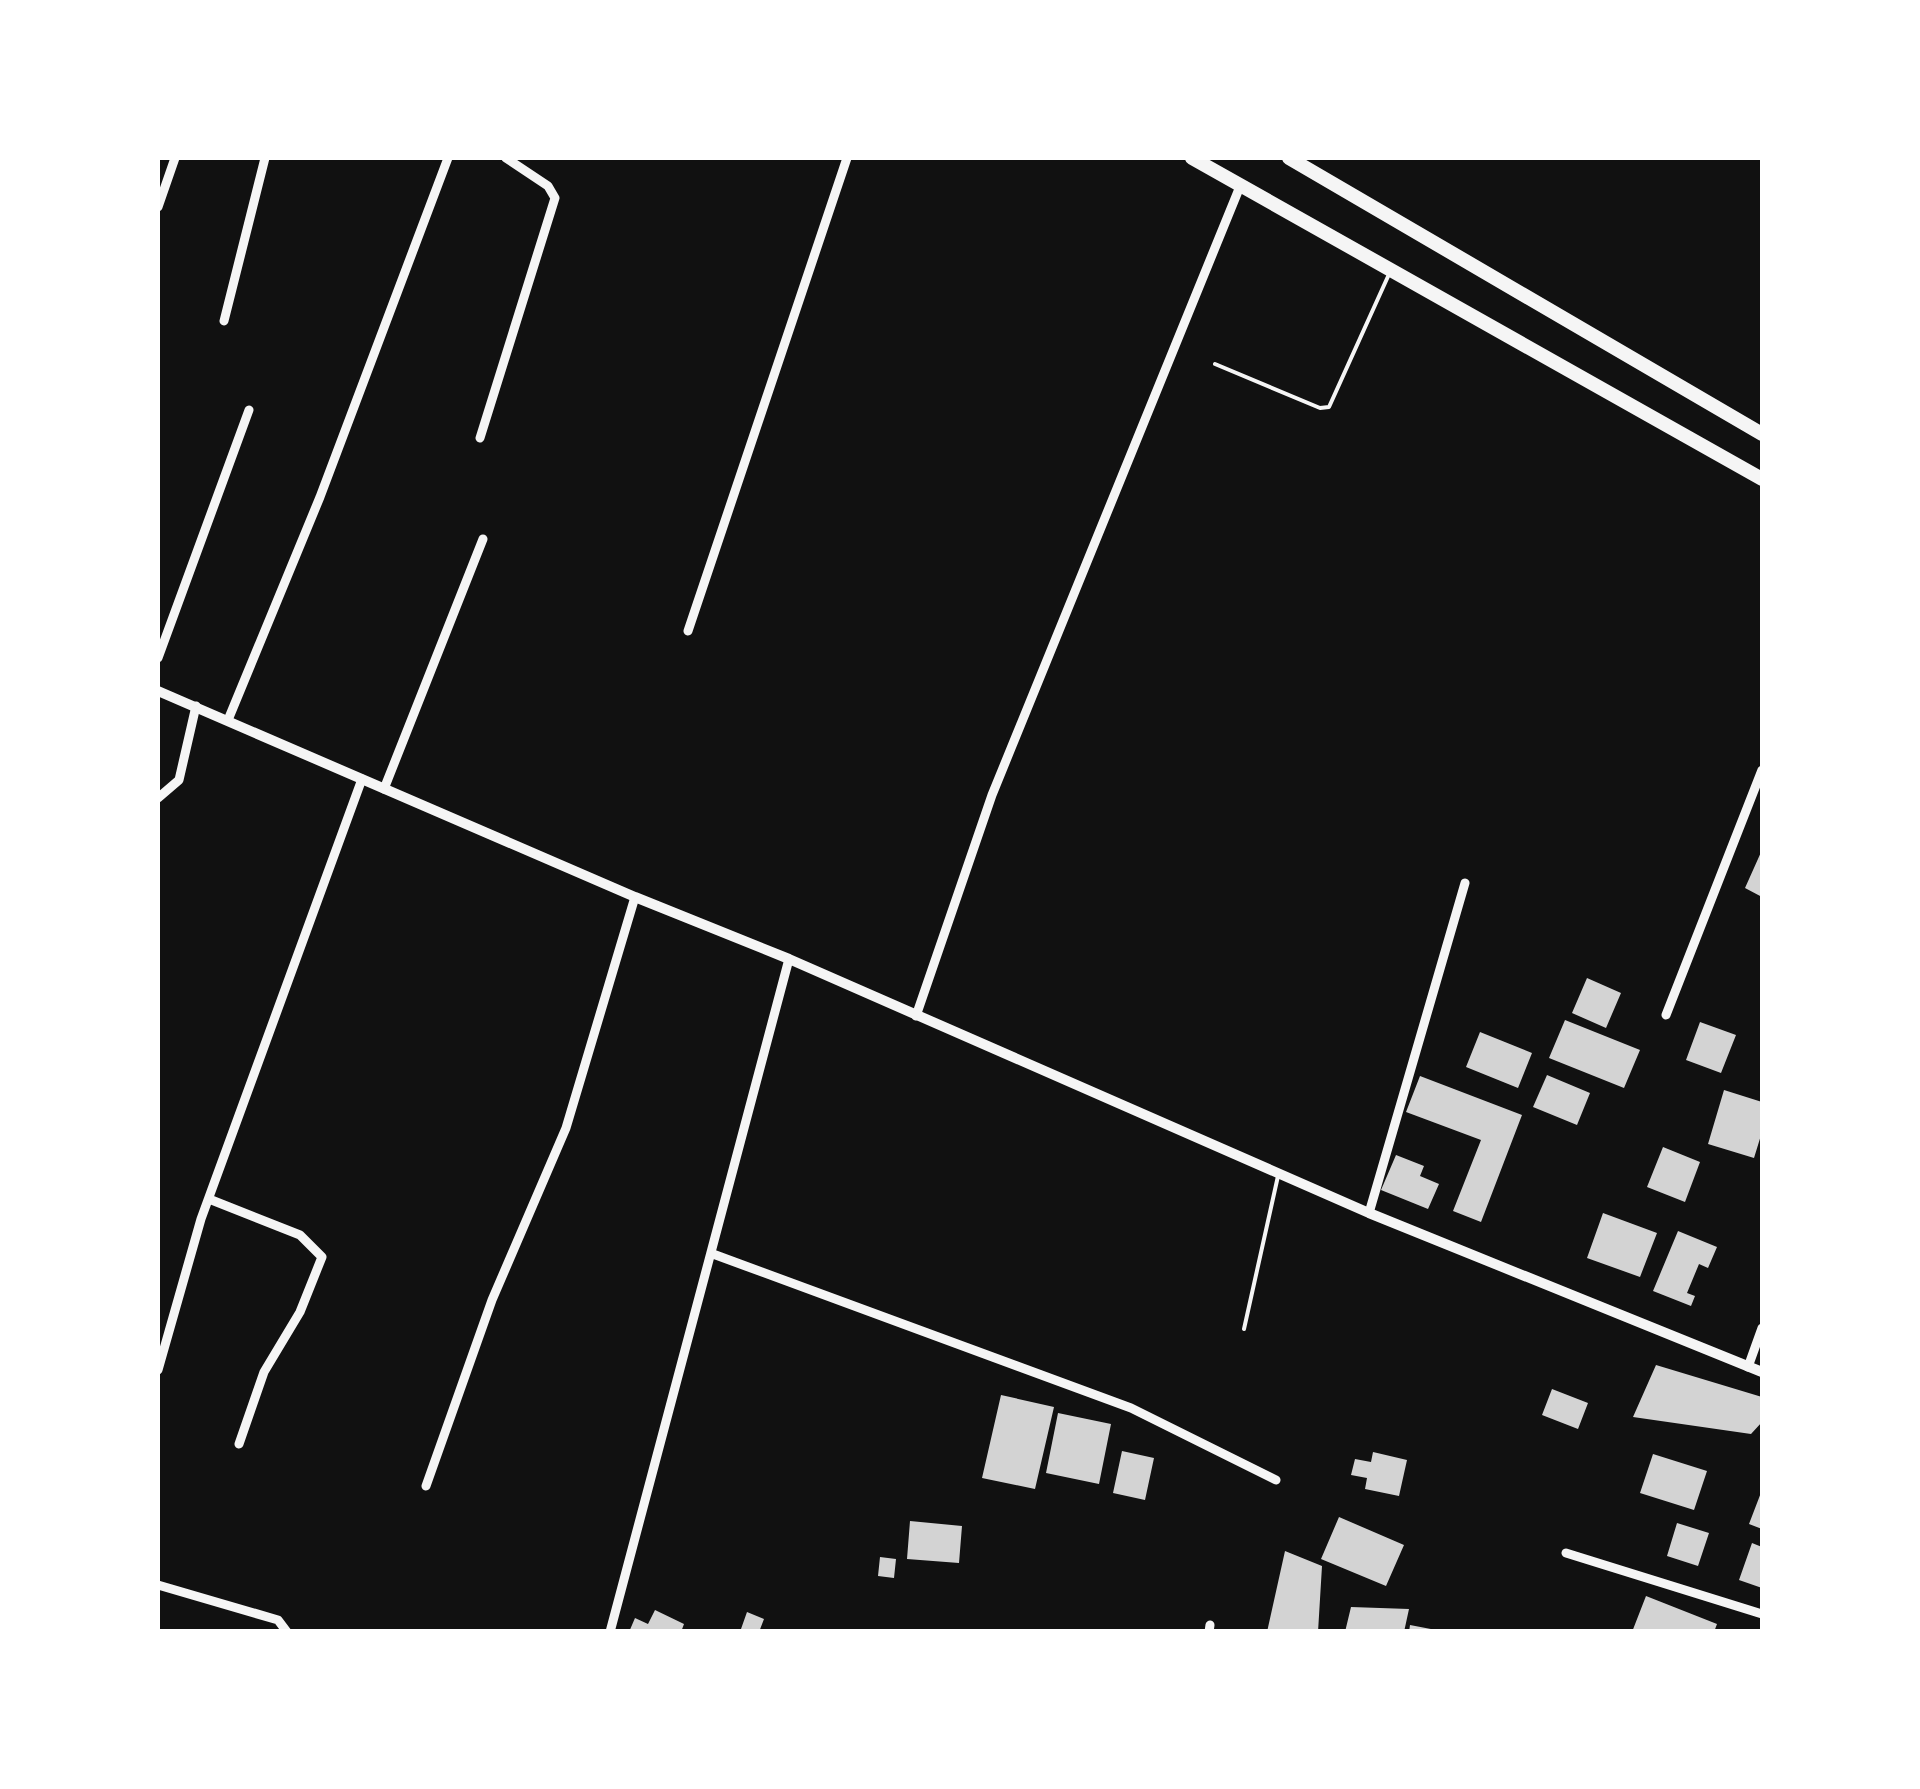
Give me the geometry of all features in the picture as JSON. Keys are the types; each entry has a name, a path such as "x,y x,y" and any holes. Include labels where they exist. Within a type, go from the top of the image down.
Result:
{"highway":[{"path":"1192,158 1762,479"},
{"path":"1288,158 1762,430"}],"street":[{"path":"158,207 175,158"},
{"path":"224,322 265,158"},
{"path":"228,720 320,497 448,158"},
{"path":"480,438 555,198 548,186 506,158"},
{"path":"688,632 847,158"},
{"path":"916,1016 999,777 1085,575 1241,184"},
{"path":"158,658 250,410"},
{"path":"384,789 483,539"},
{"path":"158,691 635,897 789,958 1368,1213 1762,1372"},
{"path":"158,798 178,780 196,706"},
{"path":"1666,1014 1762,770"},
{"path":"158,1370 209,1199 362,780"},
{"path":"1368,1213 1465,883"},
{"path":"426,1486 492,1300 566,1128 635,897"},
{"path":"610,1632 789,958"},
{"path":"209,1199 300,1234 322,1257 300,1312 264,1372 239,1444"},
{"path":"713,1254 1131,1408 1276,1480"},
{"path":"1748,1366 1762,1328"},
{"path":"1566,1554 1762,1614"},
{"path":"158,1585 278,1620 287,1632"}],"lane":[{"path":"1215,364 1320,408 1330,407 1392,268"},
{"path":"1244,1330 1279,1171"}],"building":[{"path":"1762,850 1762,897 1745,888"},
{"path":"1587,978 1621,993 1606,1028 1572,1013"},
{"path":"1565,1020 1640,1050 1624,1088 1549,1058"},
{"path":"1700,1022 1736,1035 1721,1073 1686,1060"},
{"path":"1480,1032 1532,1053 1518,1088 1466,1067"},
{"path":"1547,1075 1590,1093 1577,1125 1533,1107"},
{"path":"1420,1076 1522,1115 1481,1222 1453,1211 1481,1140 1406,1112"},
{"path":"1724,1090 1762,1102 1762,1132 1754,1158 1708,1144"},
{"path":"1663,1147 1700,1162 1685,1202 1647,1187"},
{"path":"1396,1155 1424,1166 1420,1176 1439,1184 1428,1209 1381,1190"},
{"path":"1603,1213 1657,1233 1640,1277 1587,1258"},
{"path":"1678,1231 1717,1247 1708,1268 1699,1264 1687,1293 1695,1296 1691,1306 1653,1291"},
{"path":"1656,1365 1762,1397 1762,1422 1751,1434 1633,1417"},
{"path":"1552,1389 1588,1403 1578,1429 1542,1415"},
{"path":"1001,1395 1054,1407 1035,1489 982,1478"},
{"path":"1058,1413 1111,1424 1099,1484 1046,1473"},
{"path":"1122,1451 1154,1458 1145,1500 1113,1493"},
{"path":"1373,1452 1407,1460 1399,1496 1365,1489 1367,1478 1351,1475 1355,1459 1371,1462"},
{"path":"1653,1454 1707,1471 1694,1510 1640,1493"},
{"path":"1762,1490 1762,1529 1749,1524"},
{"path":"1339,1517 1404,1545 1386,1586 1321,1559"},
{"path":"910,1521 962,1526 959,1563 907,1559"},
{"path":"1677,1523 1709,1533 1698,1566 1667,1556"},
{"path":"1752,1543 1762,1547 1762,1588 1739,1580"},
{"path":"1285,1551 1322,1566 1318,1632 1267,1632"},
{"path":"880,1557 896,1559 894,1578 878,1576"},
{"path":"1646,1596 1717,1624 1714,1632 1632,1632"},
{"path":"1351,1607 1409,1609 1404,1632 1345,1632"},
{"path":"655,1610 684,1624 681,1632 629,1632 635,1618 648,1624"},
{"path":"747,1612 764,1619 759,1632 741,1629"},
{"path":"1410,1625 1436,1630 1409,1632"}]}
